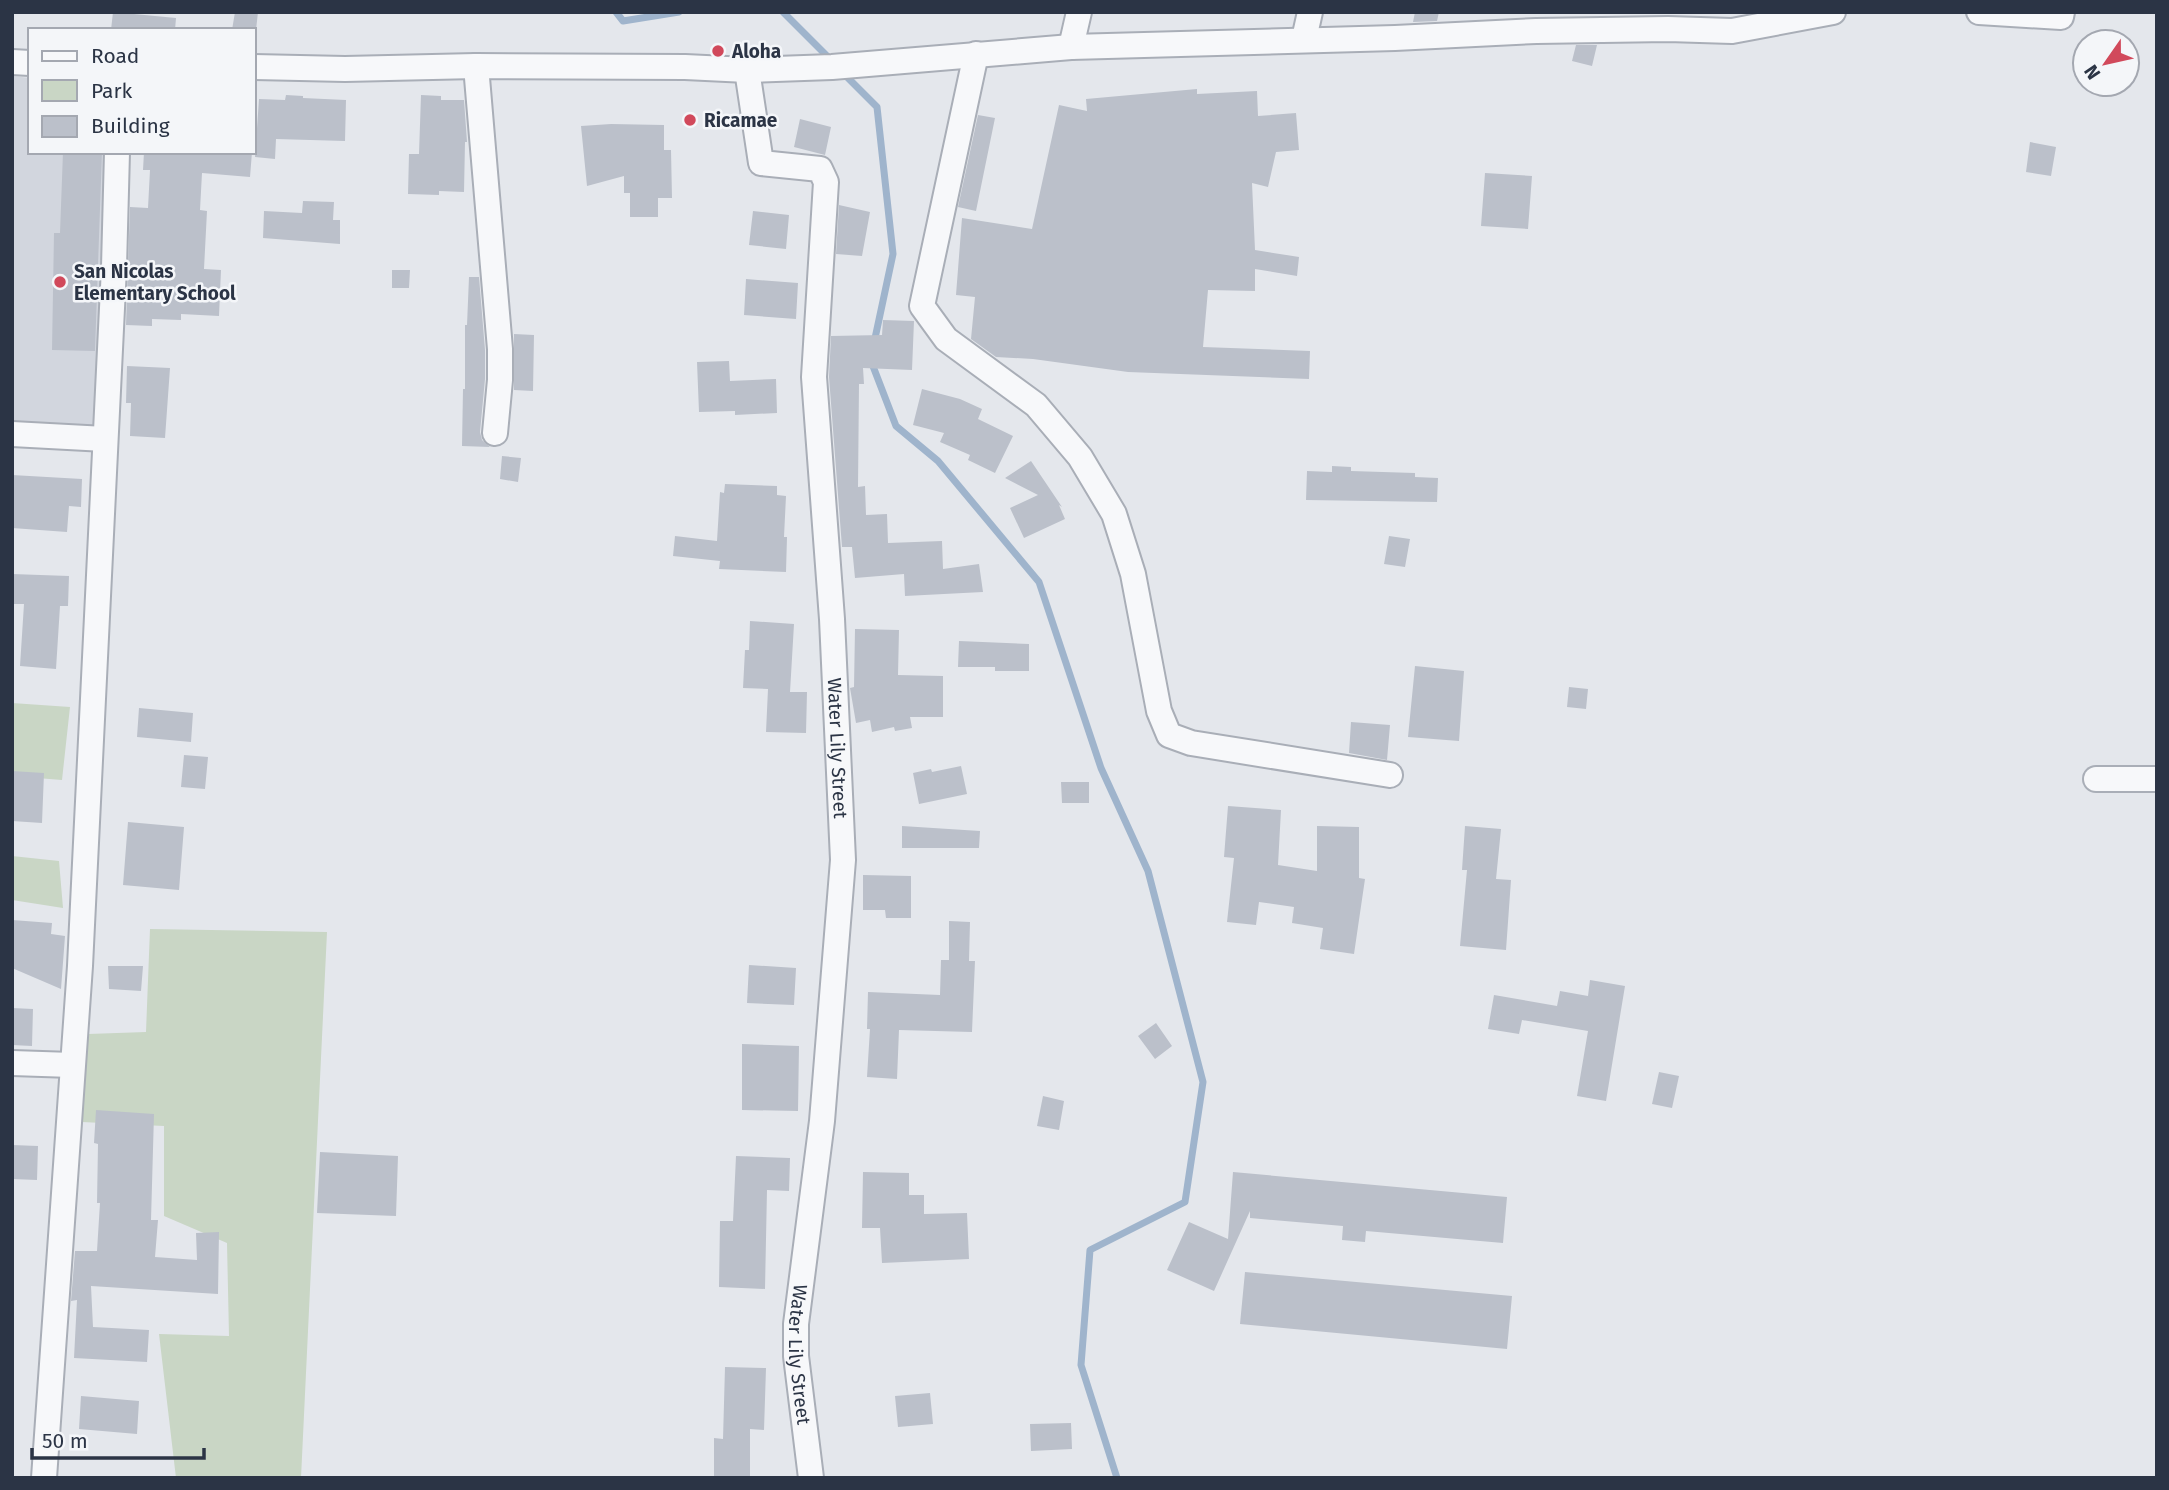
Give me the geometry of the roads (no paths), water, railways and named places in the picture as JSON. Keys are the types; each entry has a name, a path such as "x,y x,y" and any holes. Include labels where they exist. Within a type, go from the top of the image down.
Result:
{"street":[{"path":"1070,47 1079,12"},
{"path":"1304,39 1310,12"},
{"path":"256,67 685,67 747,70 832,67 1070,47 1562,31 1731,31 1833,12"},
{"path":"1979,12 2061,17 2062,12"},
{"path":"976,54 922,306 946,339 1037,405 1080,457 1114,514 1133,574 1159,712 1169,735 1191,743 1390,775"},
{"path":"476,66 500,349 495,433"},
{"name":"Water Lily Street","path":"747,70 761,163 820,169 826,182 814,377 832,619 843,860 822,1121 796,1324 796,1356 811,1478"},
{"path":"44,1478 80,966 117,154"},
{"path":"12,434 105,439"},
{"path":"2096,779 2157,779"},
{"path":"12,1063 72,1065"}],"waterway":[{"path":"616,12 623,21 679,12"},
{"path":"783,12 831,60"},
{"path":"841,71 877,107 893,254 874,343"},
{"path":"871,361 896,426 938,461 1039,582 1101,768 1148,871 1203,1082 1185,1202 1090,1250 1081,1365 1117,1478"}],"place":[{"name":"Aloha","path":"718,51"},
{"name":"Ricamae","path":"690,120"},
{"name":"San Nicolas Elementary School","path":"60,282"}]}
